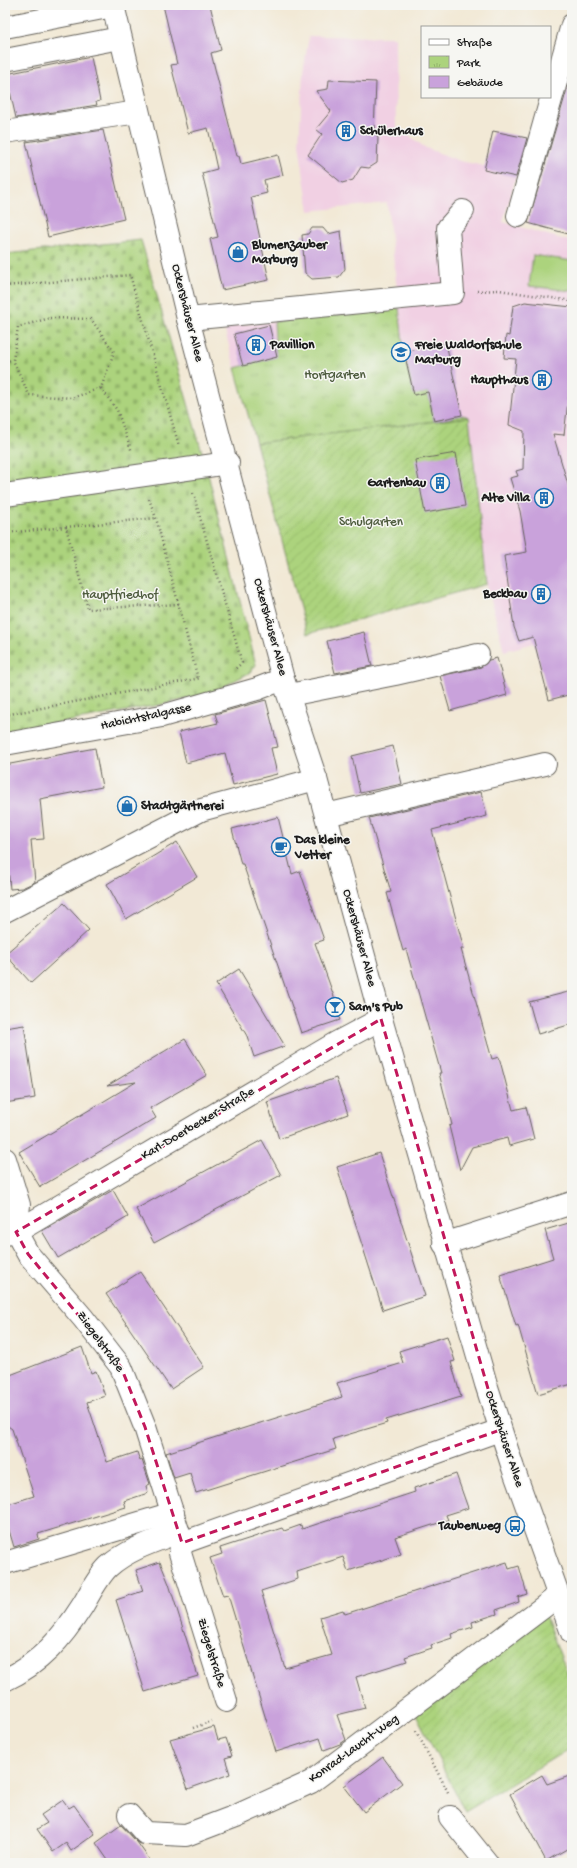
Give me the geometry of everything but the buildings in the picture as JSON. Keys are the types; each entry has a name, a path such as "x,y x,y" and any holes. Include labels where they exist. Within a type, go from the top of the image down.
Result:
{"street":[{"path":"5,27 113,6"},
{"name":"Ockershäuser Allee","path":"113,6 188,319 228,463 286,687 316,779 444,1244 500,1430 572,1633"},
{"path":"518,216 572,25"},
{"path":"5,60 120,38"},
{"path":"5,132 138,112"},
{"path":"188,319 453,293 448,228 464,211"},
{"path":"5,495 228,463"},
{"name":"Habichtstalgasse","path":"5,744 162,716 257,689 395,674 478,655"},
{"path":"326,815 545,764"},
{"path":"9,906 200,810 316,779"},
{"name":"Karl-Doerbecker-Straße","path":"11,1233 336,1043 381,1019"},
{"path":"5,1159 19,1205 11,1233"},
{"path":"444,1244 572,1202"},
{"name":"Ziegelstraße","path":"11,1233 83,1318 121,1367 145,1427 178,1529 180,1553 226,1701"},
{"path":"5,1563 178,1529 500,1430"},
{"path":"5,1680 16,1675 52,1648 75,1618 108,1568 131,1551 178,1529"},
{"name":"Konrad-Laucht-Weg","path":"129,1815 145,1832 186,1835 236,1816 311,1782 406,1712 558,1596"},
{"path":"450,1817 487,1863"}],"path":[{"path":"5,286 130,275 242,663 231,672"},
{"path":"453,293 499,290 572,301"},
{"path":"50,318 91,319 114,352 101,388 72,398 29,395 13,360 18,327 50,318"},
{"path":"5,361 13,360"},
{"path":"101,388 117,410 134,457"},
{"path":"147,492 156,518 198,678"},
{"path":"5,533 156,518"},
{"path":"66,527 88,609 179,604"},
{"path":"5,715 204,677"},
{"path":"406,1712 450,1796 450,1817"}],"highlighted area":[{"path":"381,1019 500,1430 182,1543 145,1427 121,1367 28,1254 16,1232"}],"shaded area":[{"name":"Freie Waldorfschule Marburg","path":"309,36 395,37 396,127 426,148 460,161 517,173 503,222 572,242 572,633 504,651 487,584 307,634 224,327 399,307 387,203 309,211 299,144 303,72"}],"green space":[{"name":"Hauptfriedhof","path":"141,240 206,466 256,665 249,673 209,694 159,705 5,733 5,254"},
{"path":"533,255 572,261 572,291 529,286"},
{"name":"Hortgarten","path":"399,308 404,352 414,394 428,392 434,421 462,415 469,417 256,443 235,368 276,357 274,322"},
{"name":"Schulgarten","path":"469,417 487,584 307,634 256,443"},
{"path":"544,1613 572,1685 572,1733 569,1735 572,1747 465,1812 415,1712"}],"place":[{"name":"Schülerhaus","path":"346,131"},
{"name":"Blumenzauber Marburg","path":"238,252"},
{"name":"Pavillion","path":"256,345"},
{"name":"Freie Waldorfschule Marburg","path":"401,352"},
{"name":"Haupthaus","path":"542,380"},
{"name":"Gartenbau","path":"440,483"},
{"name":"Alte Villa","path":"544,498"},
{"name":"Beckbau","path":"541,594"},
{"name":"Stadtgärtnerei","path":"127,806"},
{"name":"Das kleine Vetter","path":"281,847"},
{"name":"Sam's Pub","path":"335,1007"},
{"name":"Taubenweg","path":"515,1526"}]}
